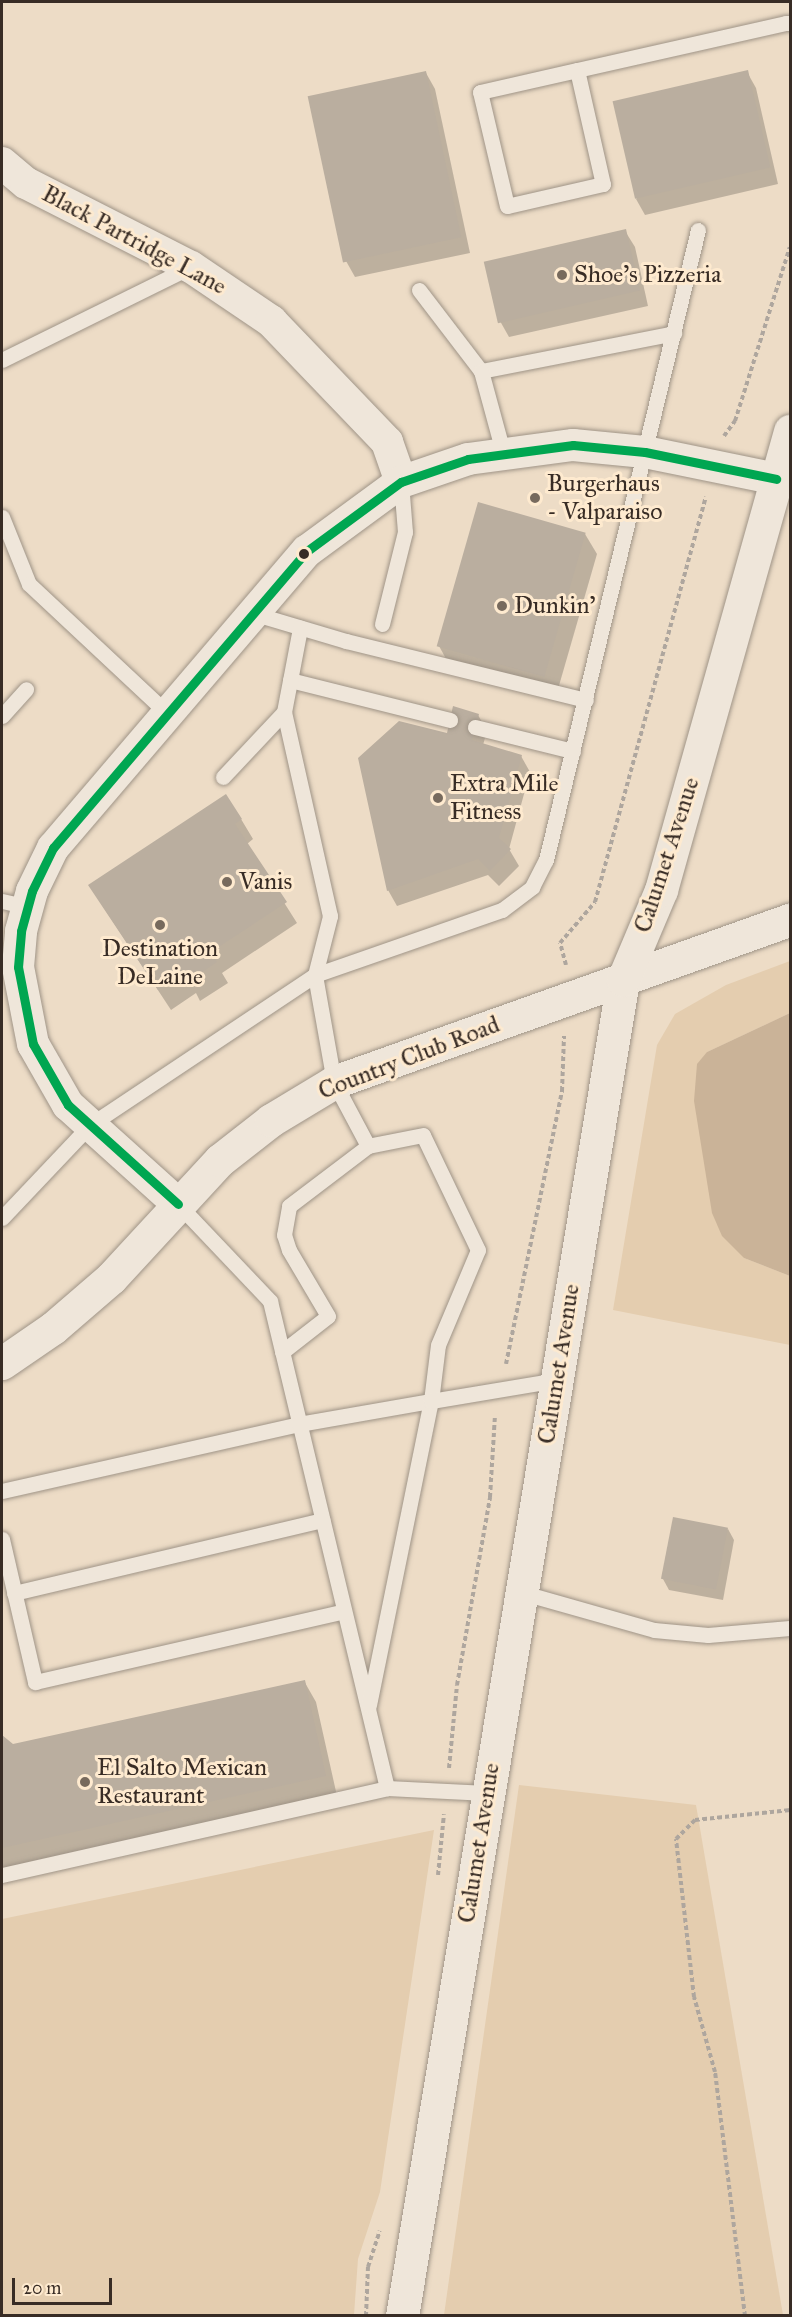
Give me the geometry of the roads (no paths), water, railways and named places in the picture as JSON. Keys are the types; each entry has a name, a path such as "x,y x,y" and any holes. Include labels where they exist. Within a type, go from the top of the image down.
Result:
{"main road":[{"name":"Calumet Avenue","path":"402,2316 623,980 661,890 790,430"},
{"name":"Country Club Road","path":"3,1359 53,1328 111,1278 220,1160 271,1120 334,1082 790,920"}],"street":[{"name":"Black Partridge Lane","path":"2,163 26,183 191,267 271,321 337,387 387,442 401,482"},
{"path":"178,1204 68,1105 48,1074 33,1044 11,983 21,931 15,904 53,848 166,712 308,551 401,482 468,459 503,452 573,445 645,452 777,479"}],"lane":[{"path":"577,70 603,184 507,206 480,92 577,70 790,23"},
{"path":"2,1218 90,1125 315,975 502,910 532,886 546,860 698,230"},
{"path":"2,360 191,267"},
{"path":"419,290 481,371 503,452"},
{"path":"481,371 674,333"},
{"path":"382,624 405,532 401,482"},
{"path":"2,517 29,584 166,712"},
{"path":"252,613 300,628 586,700"},
{"path":"300,628 284,712 330,916 315,975 334,1082 368,1146"},
{"path":"290,680 450,720"},
{"path":"2,717 26,689"},
{"path":"223,777 284,712"},
{"path":"476,727 573,751"},
{"path":"282,1352 328,1316 289,1250 284,1235 290,1206 368,1146 423,1135 478,1250 438,1345 430,1401 368,1711"},
{"path":"178,1204 270,1301 387,1788"},
{"path":"2,1491 299,1424 556,1380"},
{"path":"14,1593 322,1520"},
{"path":"2,1539 35,1682 344,1611"},
{"path":"520,1593 654,1630 708,1635 790,1628"},
{"path":"2,1875 387,1788 487,1793"}],"place":[{"name":"Shoe's Pizzeria","path":"562,275"},
{"name":"Burgerhaus - Valparaiso","path":"535,498"},
{"name":"Dunkin'","path":"502,606"},
{"name":"Extra Mile Fitness","path":"438,798"},
{"name":"Vanis","path":"227,882"},
{"name":"Destination DeLaine","path":"160,925"},
{"name":"El Salto Mexican Restaurant","path":"85,1782"}]}
